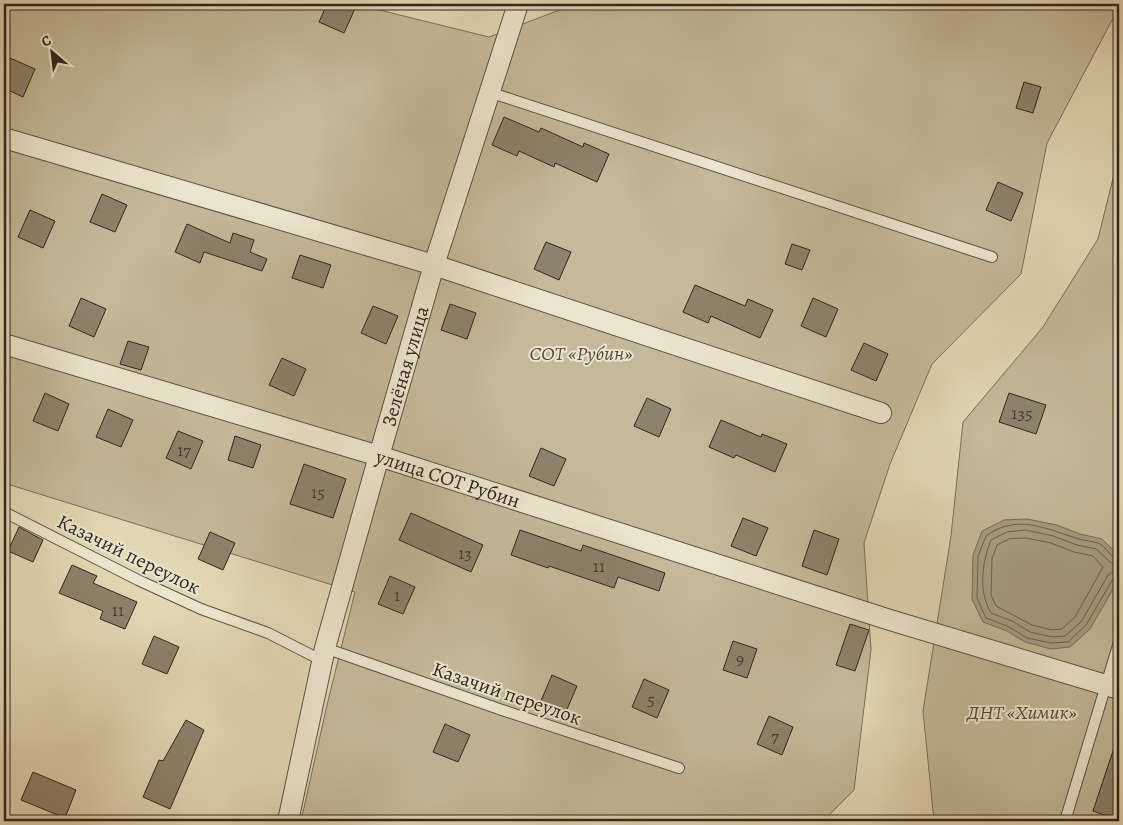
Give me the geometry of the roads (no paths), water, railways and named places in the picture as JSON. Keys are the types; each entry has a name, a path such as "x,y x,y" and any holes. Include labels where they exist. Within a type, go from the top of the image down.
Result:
{"street":[{"name":"Зелёная улица","path":"288,821 324,654 379,456 434,265 518,4"},
{"path":"4,138 434,265 881,413"},
{"name":"улица СОТ Рубин","path":"4,344 379,456 890,620 1112,687"}],"lane":[{"path":"489,92 992,257"},
{"name":"Казачий переулок","path":"4,512 138,580 192,605 324,654 679,768"},
{"path":"1065,821 1112,687 1119,642"}],"water":[{"path":"1027,519 1057,525 1080,534 1102,539 1119,556 1119,579 1090,629 1070,647 1051,649 1025,642 1007,631 983,622 972,599 973,555 982,531 1004,520"}],"park label":[{"name":"СОТ «Рубин»","path":"581,353"},
{"name":"ДНТ «Химик»","path":"1022,712"}]}
